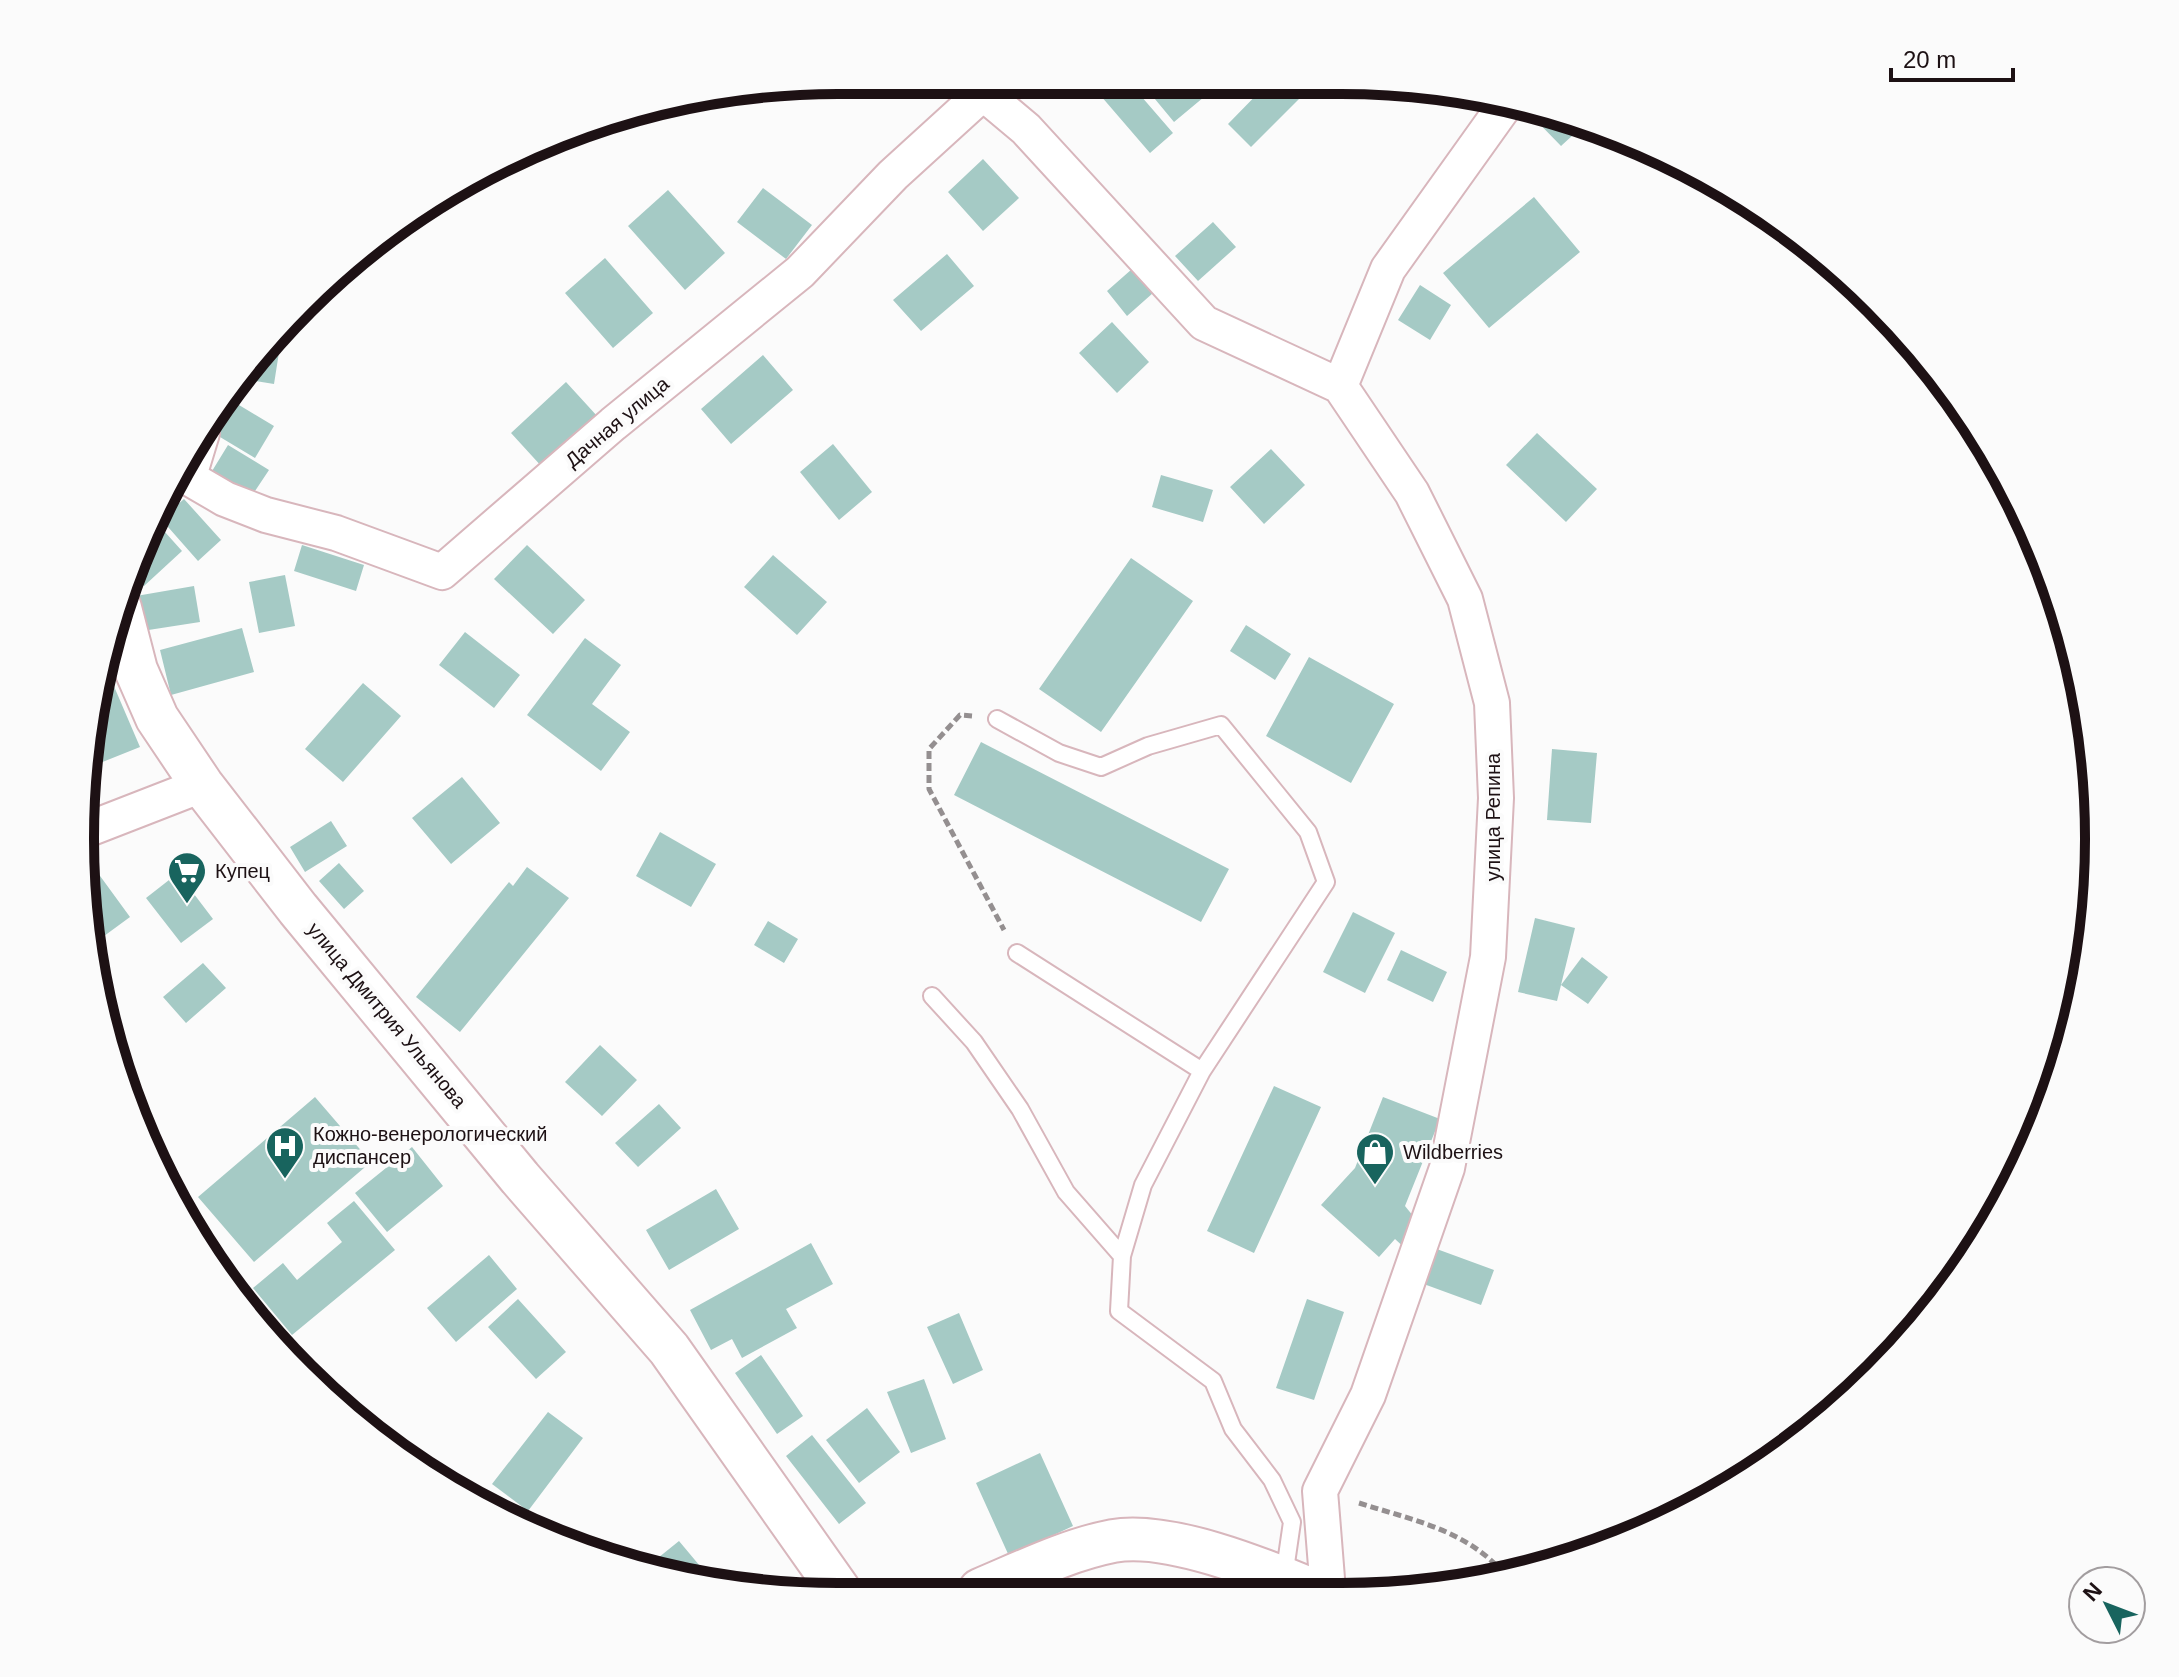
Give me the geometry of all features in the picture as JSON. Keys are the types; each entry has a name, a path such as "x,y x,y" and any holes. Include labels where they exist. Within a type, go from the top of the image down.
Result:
{"street":[{"name":"Дачная улица","path":"188,477 225,499 266,515 336,533 442,572 613,424 800,272 893,175 984,94"},
{"path":"998,94 1204,323 1340,386 1388,269 1501,111"},
{"name":"улица Репина","path":"1320,1491 1368,1395 1447,1168 1488,957 1496,841 1492,703 1465,599 1412,493 1340,386"},
{"name":"улица Дмитрия Ульянова","path":"125,627 136,670 157,718 202,785 298,909 501,1154 669,1349 834,1583"},
{"path":"94,827 202,785"},
{"path":"1320,1491 1327,1583"},
{"path":"997,1583 1052,1560 1115,1541 1179,1544 1296,1583"}],"lane":[{"path":"997,719 1059,753 1101,767 1148,746 1221,725 1308,832 1326,882 1202,1071 1143,1185 1122,1256 1119,1311 1213,1381 1233,1429 1272,1480 1292,1522 1299,1583"},
{"path":"1017,953 1202,1071"},
{"path":"932,996 974,1042 1012,1097 1066,1192 1122,1256"}],"path":[{"path":"997,719 960,715 929,749 929,789 1017,953"},
{"path":"1320,1491 1451,1532 1474,1545 1496,1567"}],"building":[{"path":"1099,94 1139,94 1173,133 1150,153"},
{"path":"1151,94 1208,94 1174,122"},
{"path":"1257,94 1303,95 1251,147 1228,124"},
{"path":"1536,120 1576,133 1561,146"},
{"path":"983,159 1019,198 983,231 948,192"},
{"path":"763,188 812,225 786,259 737,222"},
{"path":"668,190 725,253 685,290 628,226"},
{"path":"1534,197 1580,252 1489,328 1443,273"},
{"path":"1213,222 1236,247 1198,281 1175,256"},
{"path":"947,254 974,286 921,331 893,300"},
{"path":"605,258 653,313 613,348 565,293"},
{"path":"1132,269 1153,293 1127,316 1107,291"},
{"path":"1420,285 1451,305 1430,340 1398,320"},
{"path":"1112,322 1149,362 1117,393 1079,353"},
{"path":"280,347 274,384 252,380"},
{"path":"763,355 793,390 731,444 701,409"},
{"path":"566,382 598,417 543,468 511,433"},
{"path":"235,403 274,426 255,458 215,434"},
{"path":"1537,433 1597,489 1566,522 1506,465"},
{"path":"833,444 872,492 839,520 800,472"},
{"path":"228,445 269,470 249,500 209,476"},
{"path":"1271,449 1305,485 1264,524 1230,487"},
{"path":"1161,475 1213,490 1203,522 1152,507"},
{"path":"184,499 221,540 198,561 165,523 170,511"},
{"path":"162,529 182,551 144,586 140,582"},
{"path":"302,545 364,565 356,591 294,571"},
{"path":"527,545 585,600 553,634 494,579"},
{"path":"773,555 827,602 797,635 744,587"},
{"path":"1131,558 1193,601 1101,732 1039,689"},
{"path":"285,575 295,626 259,633 249,582"},
{"path":"194,586 200,622 142,631 136,596"},
{"path":"1246,625 1291,654 1275,680 1230,651"},
{"path":"242,628 254,672 171,695 160,650"},
{"path":"465,632 520,675 494,708 439,665"},
{"path":"585,638 621,665 592,704 630,732 601,771 527,715"},
{"path":"1309,657 1394,704 1351,783 1266,736"},
{"path":"111,680 140,747 100,763 100,741"},
{"path":"363,683 401,716 343,782 305,749"},
{"path":"981,742 1229,869 1201,922 954,795"},
{"path":"1552,749 1597,753 1591,823 1547,820"},
{"path":"462,777 500,823 451,864 412,818"},
{"path":"331,821 347,846 305,872 290,847"},
{"path":"660,832 716,864 691,907 636,876"},
{"path":"339,863 364,891 344,909 319,881"},
{"path":"527,867 569,898 460,1032 416,997 509,882 513,886"},
{"path":"95,869 130,917 100,939"},
{"path":"178,873 213,919 181,943 146,898"},
{"path":"1353,912 1395,933 1365,993 1323,972"},
{"path":"1535,918 1575,928 1557,1001 1518,992"},
{"path":"768,921 798,939 784,963 754,945"},
{"path":"1401,950 1447,972 1433,1002 1387,980"},
{"path":"1582,957 1608,977 1588,1004 1561,985"},
{"path":"203,963 226,988 186,1023 163,997"},
{"path":"600,1045 637,1080 602,1116 565,1082"},
{"path":"1274,1086 1321,1107 1254,1253 1207,1231"},
{"name":"Кожно-венерологический диспансер","path":"315,1097 371,1162 254,1262 198,1197"},
{"name":"Wildberries","path":"1383,1097 1440,1119 1405,1206 1418,1222 1409,1252 1395,1239 1379,1257 1321,1205 1355,1168"},
{"path":"659,1104 681,1128 638,1167 615,1143"},
{"path":"412,1147 443,1186 387,1232 355,1193"},
{"path":"716,1189 739,1229 669,1270 646,1230"},
{"path":"354,1201 395,1250 292,1335 253,1288 283,1263 297,1280 342,1242 327,1223"},
{"path":"811,1243 833,1284 786,1309 797,1328 742,1358 732,1339 711,1350 690,1310"},
{"path":"1434,1248 1494,1270 1481,1305 1421,1283"},
{"path":"489,1255 517,1289 456,1342 427,1308"},
{"path":"518,1299 566,1352 536,1379 488,1327"},
{"path":"1307,1299 1344,1312 1314,1400 1276,1388"},
{"path":"959,1313 983,1370 953,1384 927,1327"},
{"path":"761,1355 803,1416 777,1434 735,1373"},
{"path":"924,1379 946,1439 911,1453 887,1392"},
{"path":"867,1408 900,1452 859,1483 826,1440"},
{"path":"548,1412 583,1438 528,1511 492,1484"},
{"path":"812,1435 866,1503 839,1524 786,1456"},
{"path":"1040,1453 1073,1526 1009,1556 976,1483"},
{"path":"679,1541 704,1571 693,1569 655,1560"}],"place":[{"name":"Купец","path":"187,905"},
{"name":"Кожно-венерологический диспансер","path":"285,1180"},
{"name":"Wildberries","path":"1375,1186"}]}
